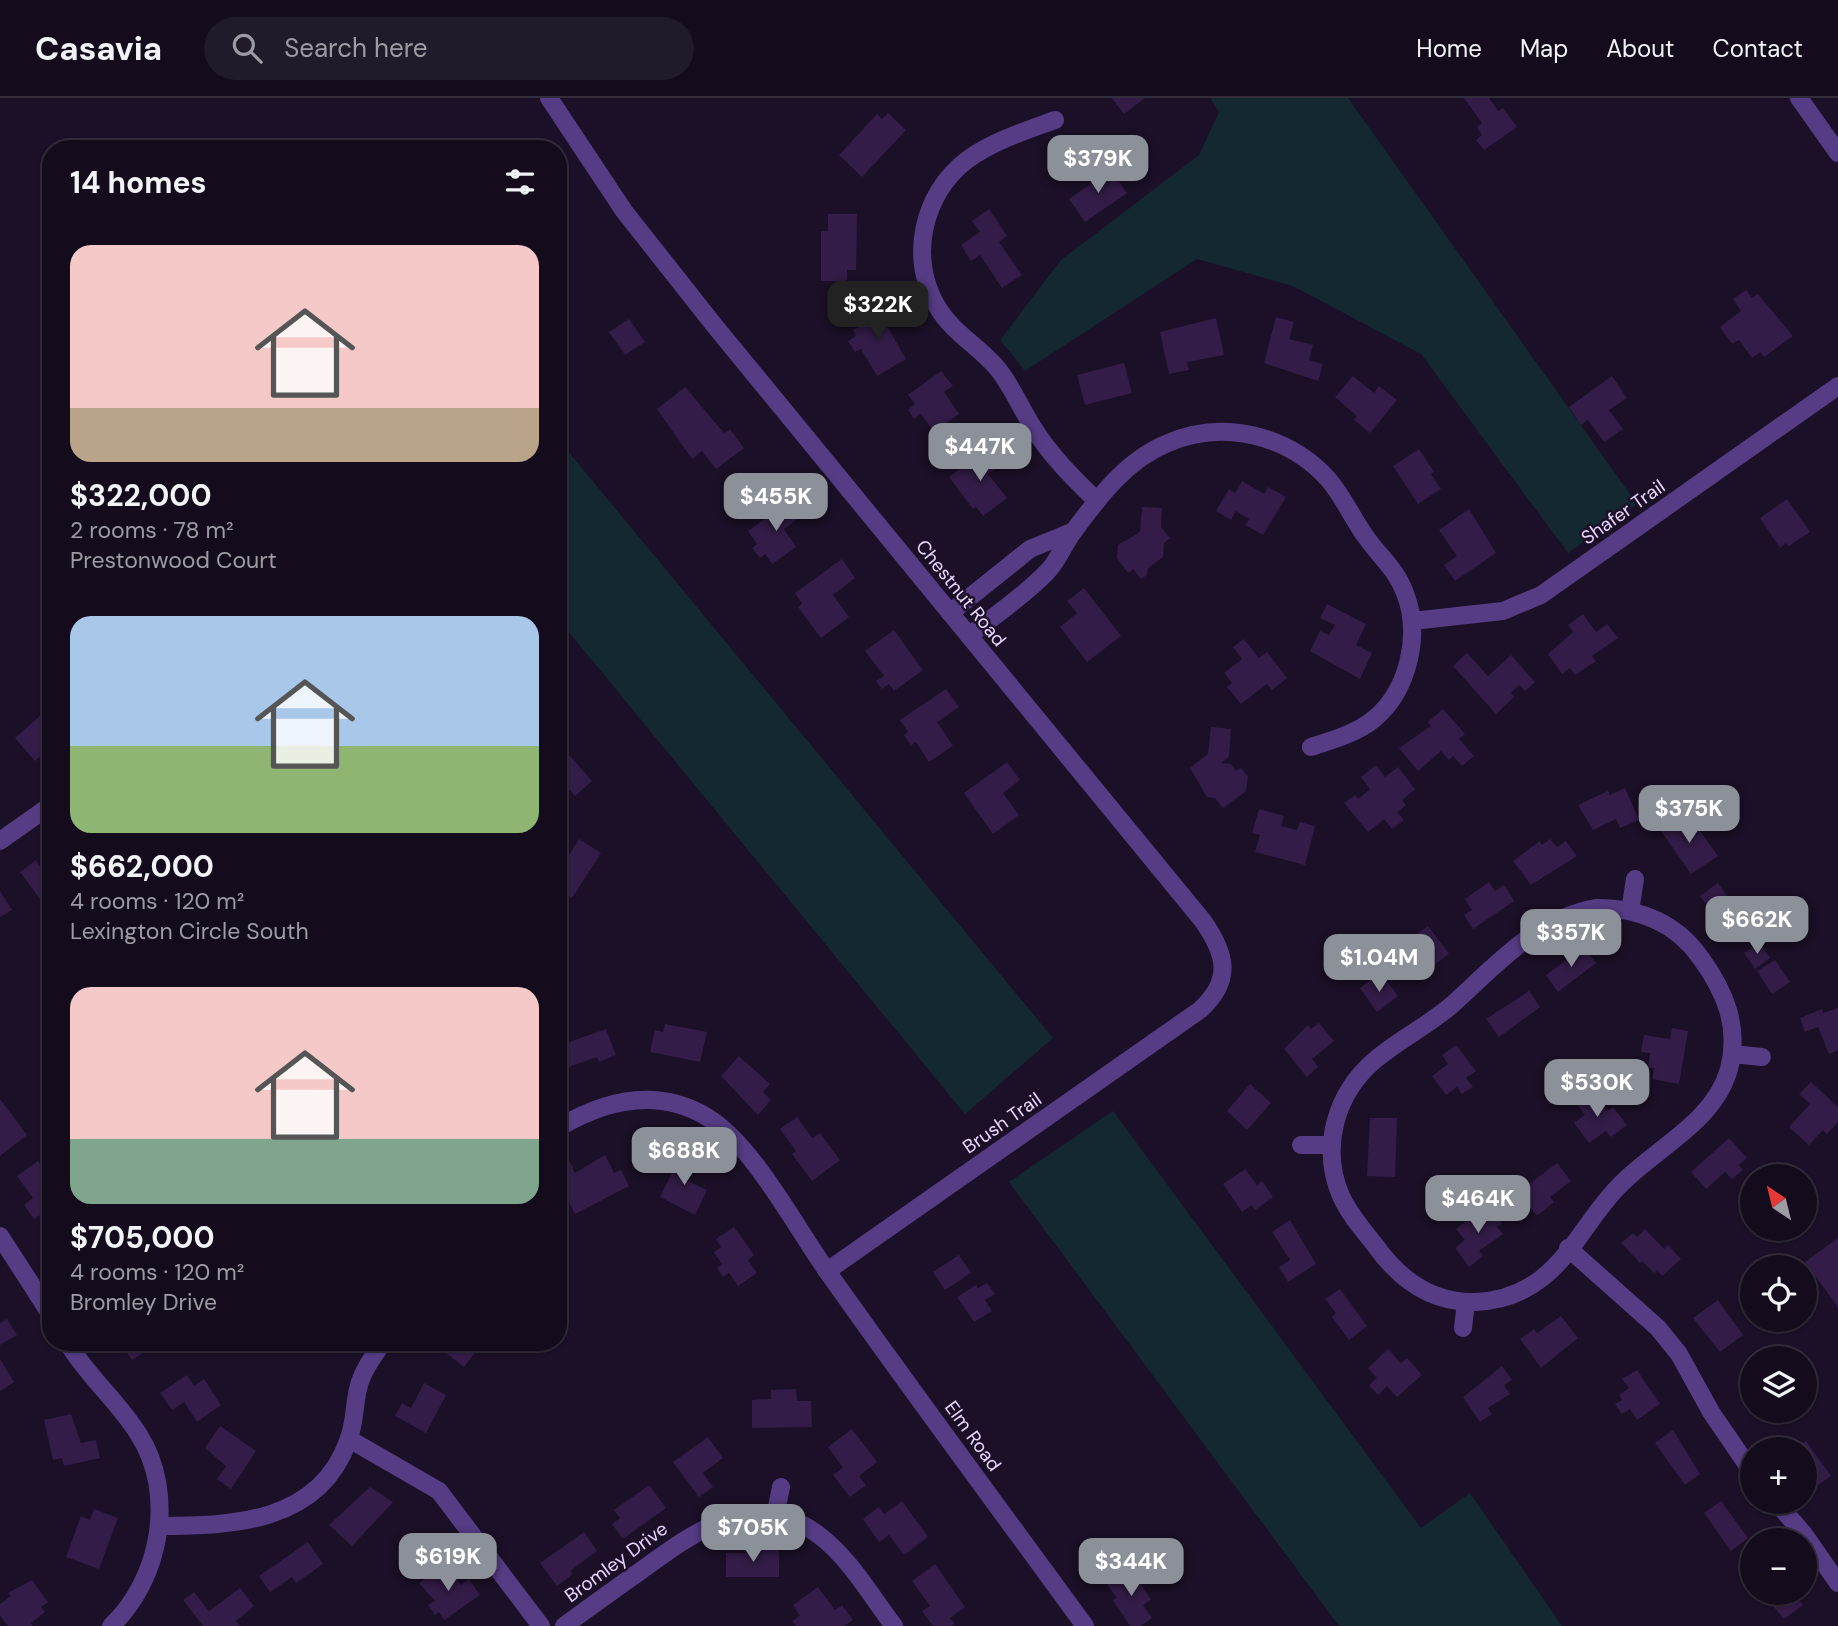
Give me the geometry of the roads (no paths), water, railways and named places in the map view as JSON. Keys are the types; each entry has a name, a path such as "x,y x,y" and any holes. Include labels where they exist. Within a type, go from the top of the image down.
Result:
{"street":[{"name":"Chestnut Road","path":"549,98 624,211 1213,935 1220,949 1223,974 1211,1000 1200,1010"},
{"path":"1799,98 1838,153"},
{"path":"1055,120 981,152 948,179 928,213 921,249 923,269 932,296 945,319 998,370 1046,446 1097,501"},
{"name":"Shafer Trail","path":"1412,621 1503,611 1541,595 1838,386"},
{"path":"970,636 1048,571 1097,501 1132,464 1170,442 1198,434 1233,432 1277,443 1307,461 1338,492 1364,535 1399,579 1412,621 1412,647 1406,670 1383,710 1363,727 1311,747"},
{"path":"950,613 1030,549 1074,531"},
{"path":"0,841 42,811"},
{"path":"1630,911 1635,879"},
{"path":"1596,908 1630,911 1670,927 1696,951 1713,975 1730,1014 1732,1055 1720,1090 1710,1107 1631,1173 1544,1276 1530,1286 1501,1298 1466,1302 1438,1297 1403,1279 1370,1240 1341,1196 1331,1145 1338,1110 1356,1079 1387,1050 1449,1008 1524,940 1577,911 1596,908"},
{"name":"Brush Trail","path":"827,1271 1200,1010"},
{"path":"1732,1055 1762,1057"},
{"name":"Elm Road","path":"567,1123 586,1112 623,1100 667,1101 708,1117 743,1149 827,1271 1085,1626"},
{"path":"1301,1145 1331,1145"},
{"path":"0,1236 42,1301"},
{"path":"1568,1248 1658,1328 1679,1354 1711,1412 1740,1454"},
{"path":"1463,1328 1466,1302"},
{"path":"73,1351 90,1377 127,1417 152,1460 159,1500 159,1527 153,1556 142,1585 111,1626"},
{"path":"159,1527 243,1522 282,1512 309,1496 327,1479 340,1461 349,1439 362,1378 378,1351"},
{"path":"349,1439 439,1491 541,1626"},
{"path":"775,1517 781,1486"},
{"path":"1786,1514 1838,1583"},
{"name":"Bromley Drive","path":"564,1626 706,1525 734,1517 775,1517 806,1528 838,1552 894,1626"}]}
